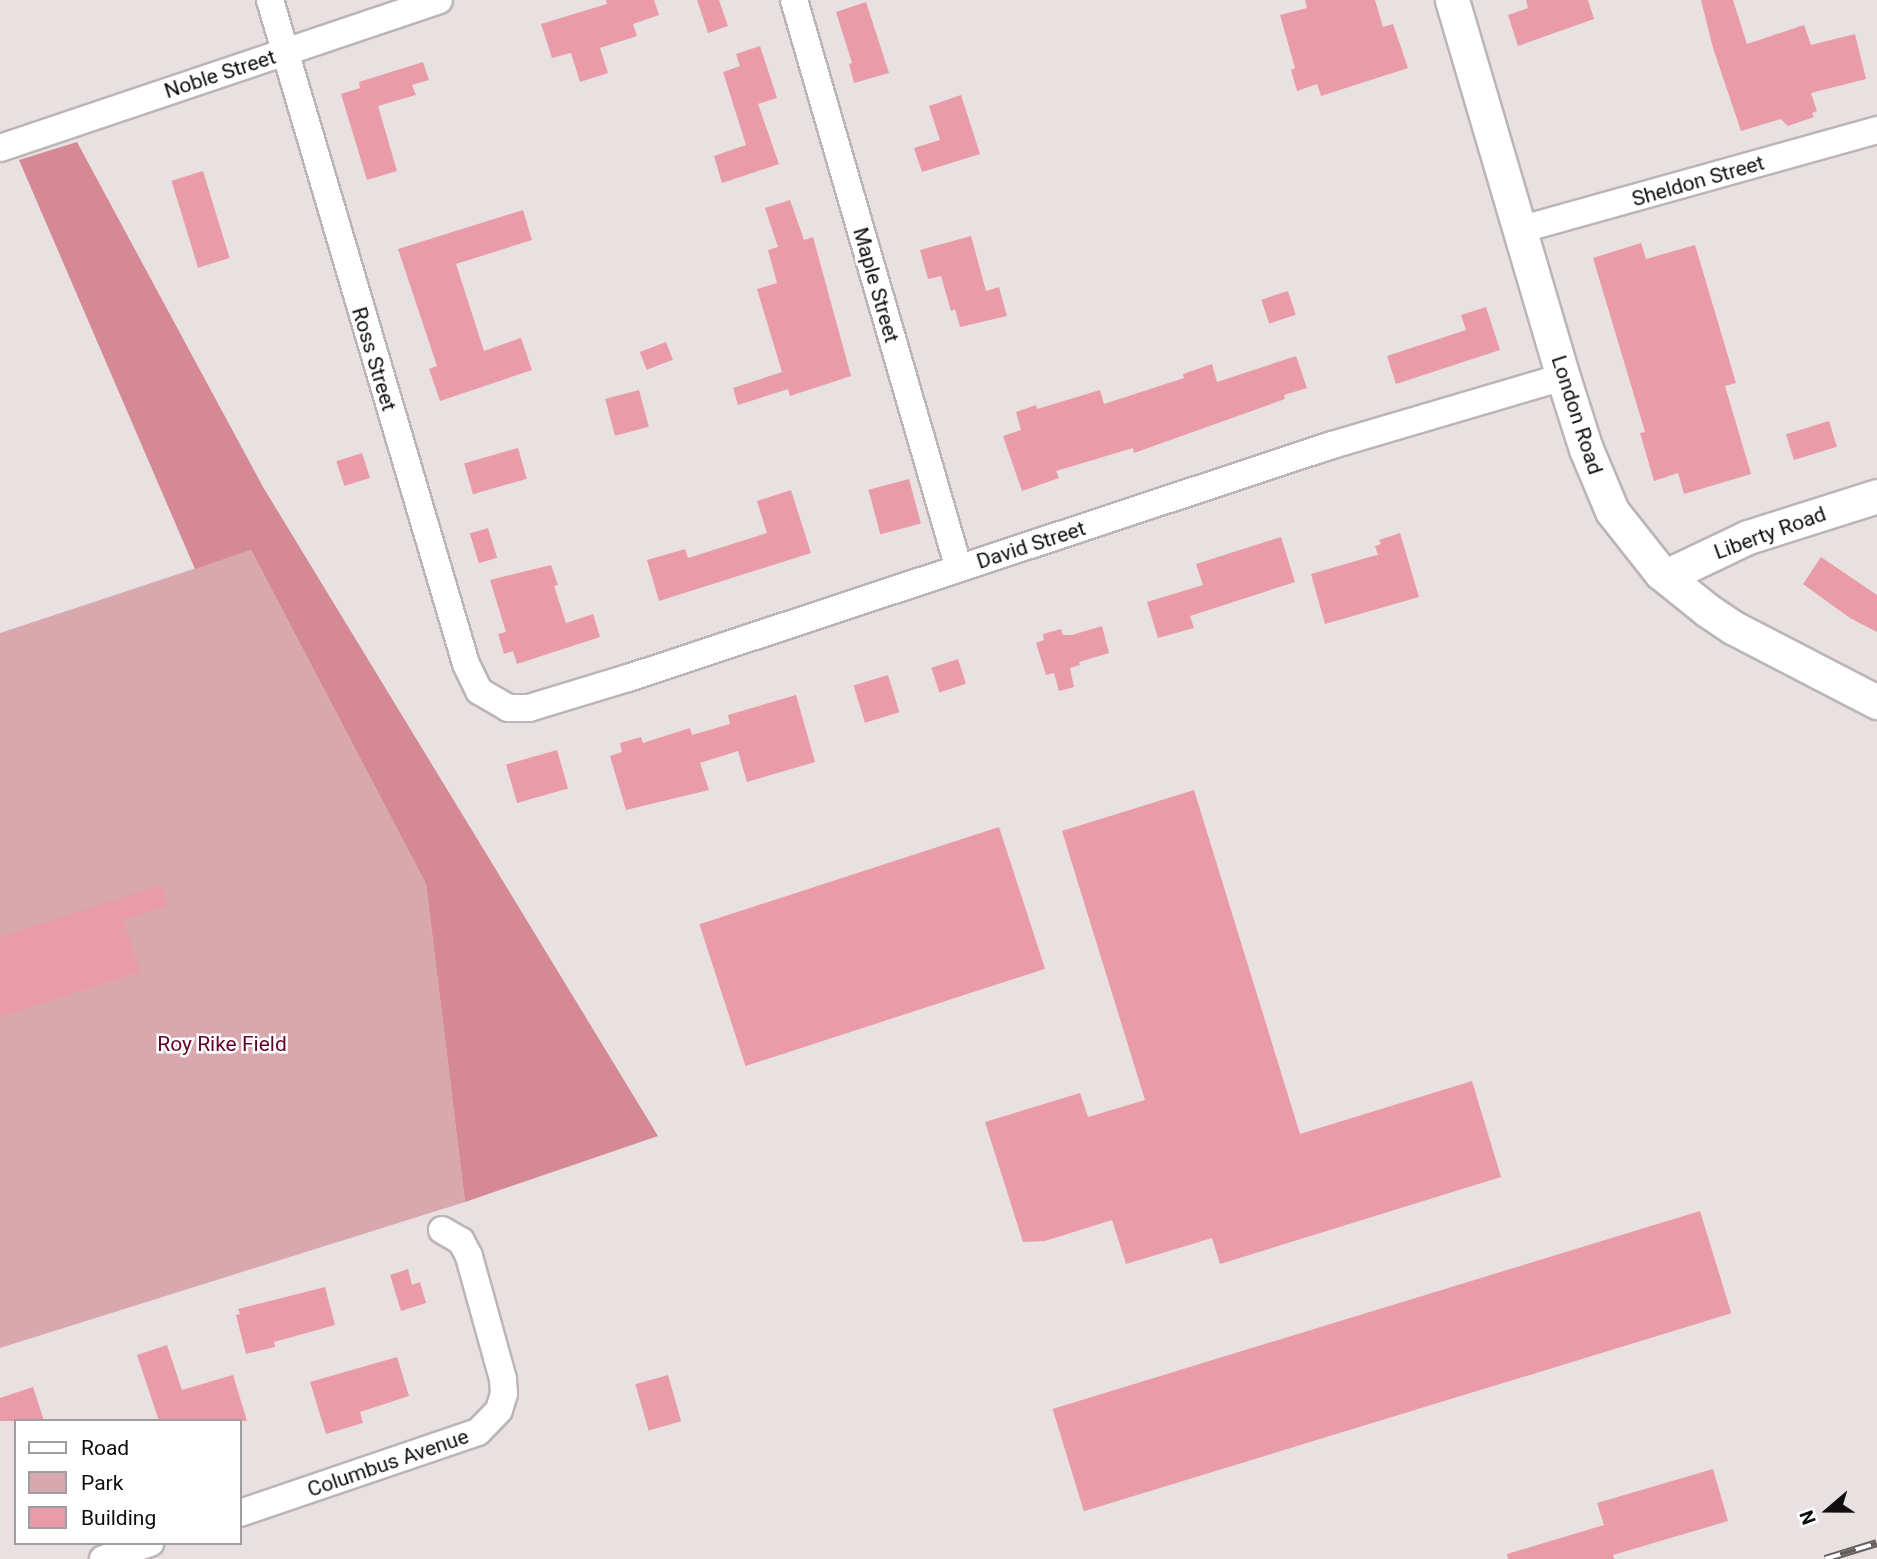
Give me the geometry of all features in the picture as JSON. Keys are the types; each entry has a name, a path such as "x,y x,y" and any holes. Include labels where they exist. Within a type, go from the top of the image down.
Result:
{"street":[{"name":"Ross Street","path":"270,0 466,664 479,691 500,705"},
{"name":"Noble Street","path":"0,148 439,0"},
{"name":"Maple Street","path":"794,0 959,569"},
{"name":"London Road","path":"1452,0 1563,377 1586,449 1612,511 1665,576 1734,628 1877,702"},
{"name":"Sheldon Street","path":"1519,230 1877,130"},
{"name":"David Street","path":"500,705 529,708 1332,445 1563,377"},
{"name":"Liberty Road","path":"1665,576 1748,537 1877,496"},
{"name":"Columbus Avenue","path":"242,1512 478,1432 499,1410 504,1394 503,1379 469,1256 461,1241 442,1230"},
{"path":"103,1559 144,1545"}],"green space":[{"name":"Roy Rike Field","path":"251,550 426,884 465,1202 0,1348 0,633"}],"shaded area":[{"path":"77,142 263,487 658,1136 465,1202 426,884 251,550 195,569 19,160"}],"building":[{"path":"606,0 654,0 659,15 633,24 637,36 600,48 608,73 580,82 571,53 552,58 541,24 607,4"},
{"path":"697,0 719,0 728,26 708,33"},
{"path":"1305,0 1375,0 1383,27 1393,24 1408,68 1321,96 1317,84 1297,91 1291,70 1295,68 1280,15 1307,8"},
{"path":"1526,0 1588,0 1594,19 1518,46 1508,15 1528,8"},
{"path":"1701,0 1733,0 1747,44 1804,25 1811,45 1855,34 1866,79 1811,93 1817,111 1812,113 1814,117 1788,126 1781,119 1741,131 1713,48"},
{"path":"866,2 889,73 854,83 849,64 852,63 836,12"},
{"path":"760,46 777,98 758,104 779,164 722,183 714,156 746,145 723,72 740,66 736,54"},
{"path":"423,62 429,80 412,85 416,95 378,106 397,171 367,180 341,94 360,88 359,82"},
{"path":"961,95 980,154 922,172 914,148 940,140 929,106"},
{"path":"203,171 230,258 198,268 171,181"},
{"path":"790,200 804,240 813,237 851,376 790,396 788,389 738,405 733,388 782,372 757,289 777,283 768,250 778,247 765,208"},
{"path":"523,210 532,240 456,264 484,351 521,338 532,370 440,401 429,369 437,366 398,249"},
{"path":"971,236 986,291 999,287 1007,316 960,327 955,309 951,311 941,276 928,279 920,250"},
{"path":"1641,243 1646,259 1695,245 1736,383 1725,386 1751,474 1684,494 1678,473 1654,481 1640,433 1645,432 1593,258"},
{"path":"1288,291 1296,315 1269,323 1261,300"},
{"path":"1486,307 1500,350 1396,384 1387,356 1466,330 1461,315"},
{"path":"666,342 673,360 647,370 640,352"},
{"path":"1296,356 1307,388 1284,395 1285,399 1134,453 1133,448 1056,471 1059,478 1022,491 1003,436 1021,430 1016,412 1036,405 1037,409 1100,390 1104,404 1184,378 1183,374 1212,364 1217,382"},
{"path":"639,390 649,427 615,436 605,399"},
{"path":"1829,421 1837,447 1794,460 1786,434"},
{"path":"518,448 527,479 473,494 464,463"},
{"path":"362,453 370,478 344,486 336,461"},
{"path":"909,479 921,523 880,534 868,490"},
{"path":"791,490 811,553 659,601 647,560 685,549 688,558 767,533 757,501"},
{"path":"488,528 497,558 479,563 470,534"},
{"path":"1400,533 1419,597 1325,624 1311,574 1378,555 1375,546 1381,544 1379,540"},
{"path":"1281,537 1295,582 1190,616 1194,628 1158,638 1147,602 1203,585 1196,564"},
{"path":"1821,557 1877,595 1877,632 1850,618 1803,584"},
{"path":"551,565 558,585 554,586 566,623 593,614 600,637 517,664 513,651 504,654 498,634 506,632 490,580"},
{"path":"1102,626 1109,653 1079,662 1080,665 1070,668 1074,687 1059,691 1054,673 1046,675 1036,643 1044,640 1043,634 1061,629 1063,635 1072,635"},
{"path":"958,659 966,684 939,692 931,668"},
{"path":"888,675 899,712 865,723 854,686"},
{"path":"796,695 815,762 747,782 738,751 700,763 709,790 626,810 610,756 622,752 620,743 641,737 643,743 690,728 692,735 730,724 728,715"},
{"path":"557,750 568,788 517,803 506,765"},
{"path":"1194,790 1300,1134 1472,1081 1501,1177 1220,1264 1212,1238 1126,1264 1112,1220 1045,1241 1023,1242 985,1122 1080,1093 1088,1117 1145,1100 1062,831"},
{"path":"999,827 1045,969 745,1066 699,924"},
{"path":"161,885 167,906 123,920 140,972 0,1017 0,937"},
{"path":"1700,1211 1731,1313 1084,1511 1053,1409"},
{"path":"408,1269 412,1285 420,1282 426,1303 401,1311 390,1275"},
{"path":"325,1287 335,1325 274,1342 275,1347 246,1354 236,1315 240,1314 238,1309"},
{"path":"167,1345 182,1390 233,1375 247,1421 158,1419 137,1355"},
{"path":"397,1357 409,1396 360,1412 363,1423 326,1434 310,1382"},
{"path":"668,1375 681,1421 649,1431 635,1384"},
{"path":"33,1387 43,1419 0,1421 0,1398"},
{"path":"1713,1469 1728,1521 1613,1555 1614,1559 1508,1559 1507,1554 1604,1525 1597,1503"}],"railway":[{"path":"1825,1559 1877,1543"}]}
